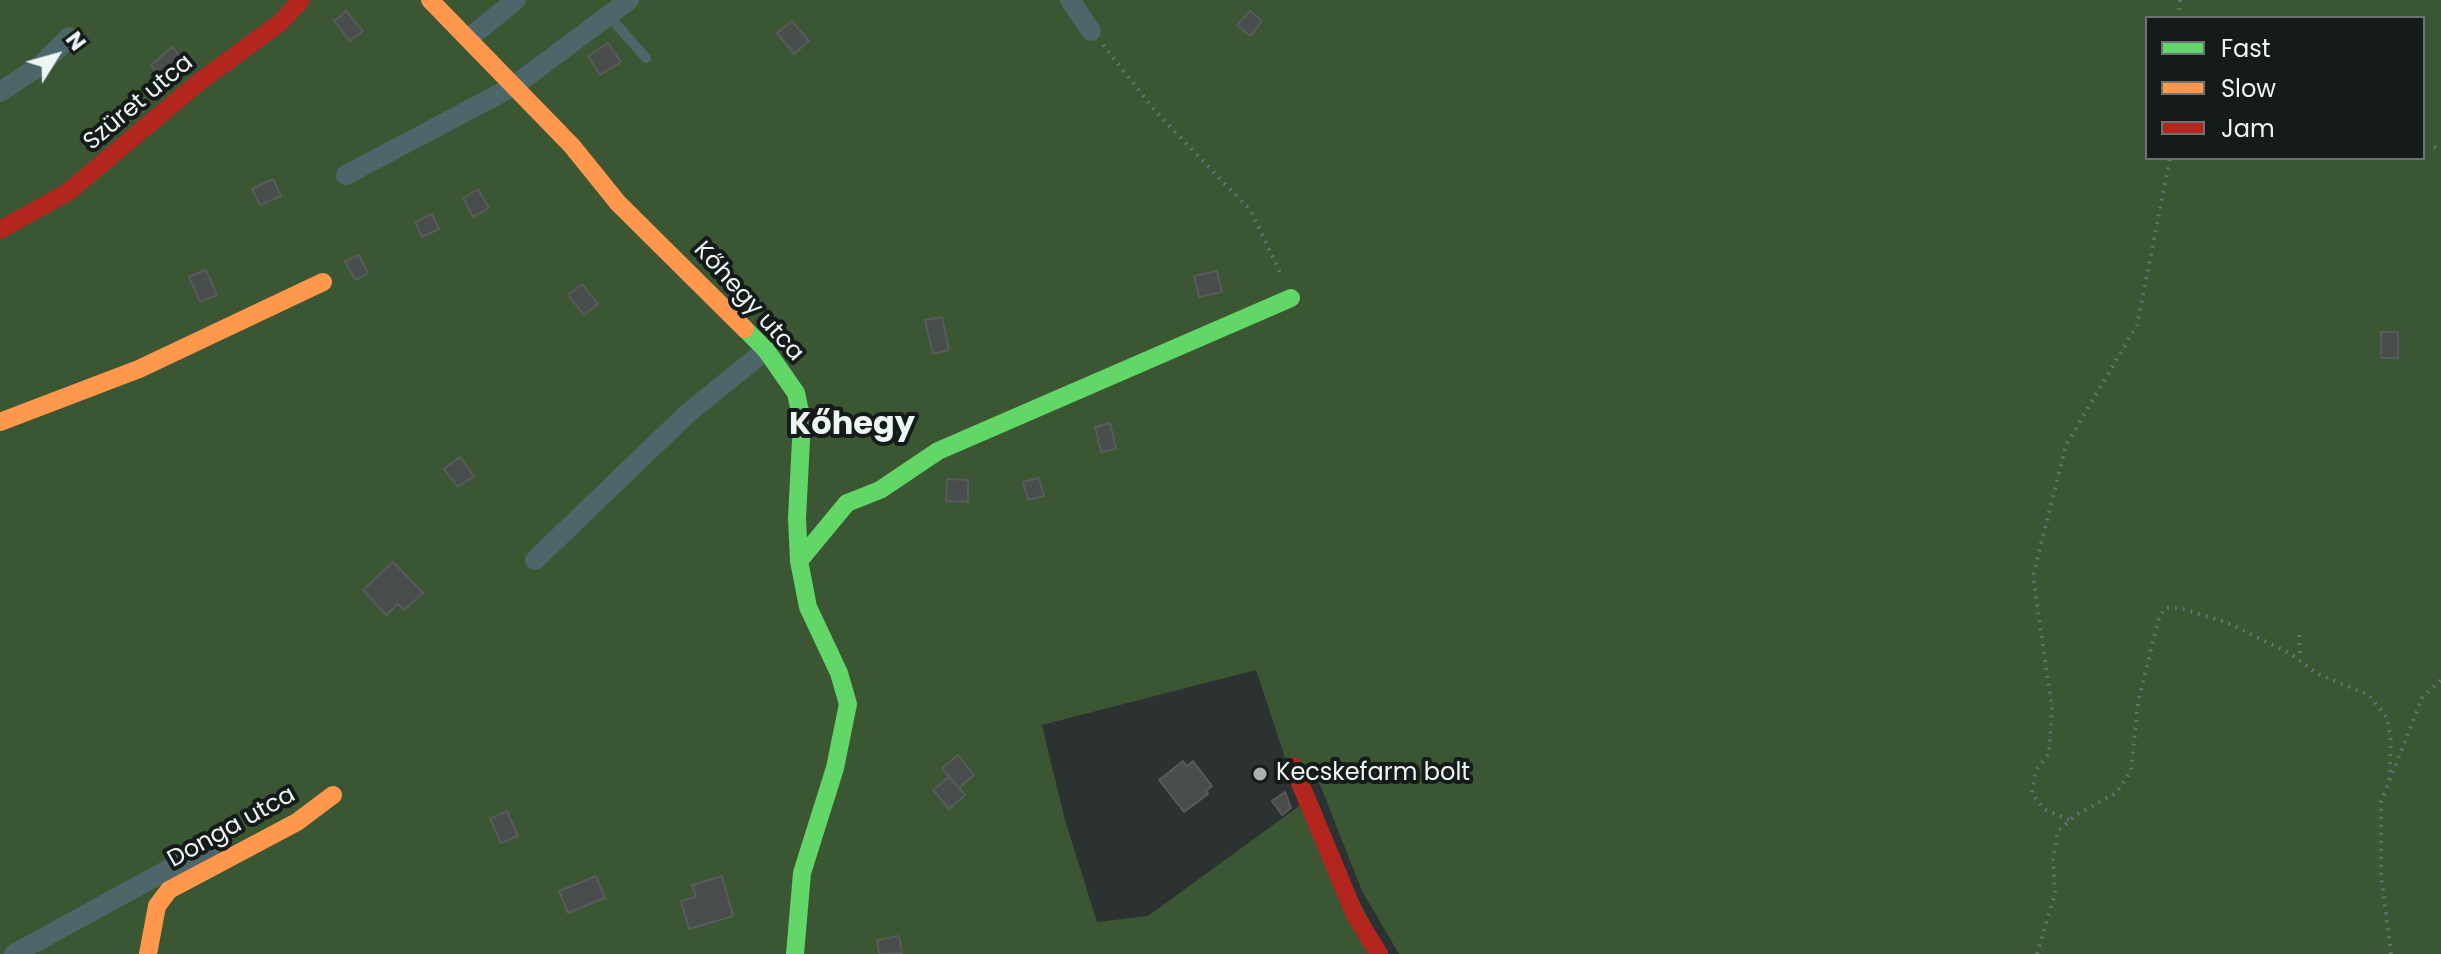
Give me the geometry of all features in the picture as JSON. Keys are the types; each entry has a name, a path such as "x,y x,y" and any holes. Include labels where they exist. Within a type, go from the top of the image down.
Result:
{"street":[{"name":"Szüret utca","path":"0,230 68,192 162,111 281,22 301,0"},
{"name":"Kőhegy utca","path":"430,0 572,146 618,203 766,350 796,393 802,421 797,518 799,561 808,607 820,639 839,673 848,704 835,768 802,873 795,954"},
{"path":"469,38 516,0"},
{"path":"346,175 514,86 629,0"},
{"path":"1070,0 1091,31"},
{"path":"0,92 41,65 69,37"},
{"path":"0,422 139,369 323,282"},
{"path":"799,561 847,503 880,490 938,451 1291,298"},
{"path":"535,560 688,413 766,350"},
{"path":"1293,766 1332,866 1355,915 1379,954"},
{"name":"Donga utca","path":"148,954 157,906 182,872 297,822 333,795"},
{"path":"14,954 182,872 211,846"}],"lane":[{"path":"608,15 646,58"}],"path":[{"path":"1091,31 1156,112 1251,211 1291,298"},
{"path":"2434,147 2441,150"},
{"path":"2069,820 2044,809 2032,793 2036,770 2049,754 2052,708 2033,576 2066,445 2137,325 2170,160"},
{"path":"2037,954 2055,894 2053,860 2058,831 2069,820 2116,793 2131,771 2138,702 2159,618 2165,608 2180,608 2226,622 2300,659 2316,673 2369,695 2379,704 2391,741 2389,782"},
{"path":"2299,635 2300,659"},
{"path":"2391,954 2381,861 2381,802 2422,698 2441,680"}],"green space":[{"path":"0,0 2441,0 2441,954 1399,954 1362,891 1321,787 1307,764 1289,770 1256,670 1042,725 1065,820 1097,922 1148,916 1306,801 1387,954 0,954"}],"building":[{"path":"346,11 363,31 350,41 334,21"},
{"path":"1250,11 1262,21 1250,36 1237,25"},
{"path":"792,21 809,41 794,54 777,33"},
{"path":"608,43 621,62 600,75 588,56"},
{"path":"172,47 189,66 168,84 151,65"},
{"path":"273,179 281,196 260,205 252,189"},
{"path":"478,189 489,208 473,217 463,198"},
{"path":"432,214 439,229 422,237 415,222"},
{"path":"359,255 368,273 355,280 345,261"},
{"path":"206,270 217,295 200,302 189,277"},
{"path":"1217,271 1222,292 1199,297 1194,276"},
{"path":"582,284 598,304 584,315 568,295"},
{"path":"942,317 949,350 933,354 925,320"},
{"path":"2381,332 2398,332 2398,358 2381,358"},
{"path":"1110,423 1116,449 1101,452 1095,427"},
{"path":"460,457 474,476 458,487 444,469"},
{"path":"1039,478 1044,496 1028,500 1023,482"},
{"path":"947,479 968,480 968,502 946,501"},
{"path":"393,562 423,593 404,610 398,604 386,615 363,590"},
{"path":"958,755 974,775 959,788 942,768"},
{"path":"1183,761 1187,766 1193,761 1212,786 1206,791 1208,794 1184,812 1159,780"},
{"path":"949,777 965,795 949,809 933,790"},
{"path":"1285,792 1291,808 1282,815 1272,801"},
{"path":"507,811 518,836 501,843 490,819"},
{"path":"596,876 605,898 568,913 559,891"},
{"path":"722,876 733,916 689,929 681,901 696,897 692,885"},
{"path":"899,936 902,953 879,954 877,940"}],"traffic: fast":[{"path":"799,561 847,503 880,490 938,451 1291,298"},
{"path":"745,329 766,350 796,393 802,421 797,518 799,561 808,607 839,673 848,704 835,768 802,873 795,954"}],"traffic: slow":[{"path":"430,0 572,146 618,203 745,329"},
{"path":"0,422 139,369 323,282"},
{"path":"148,954 157,906 169,890 297,822 333,795"}],"traffic: jam":[{"path":"0,230 68,192 199,82 281,22 301,0"},
{"path":"1293,766 1355,915 1379,954"}],"place":[{"name":"Kecskefarm bolt","path":"1260,774"}],"district":[{"name":"Kőhegy","path":"852,426"}]}
